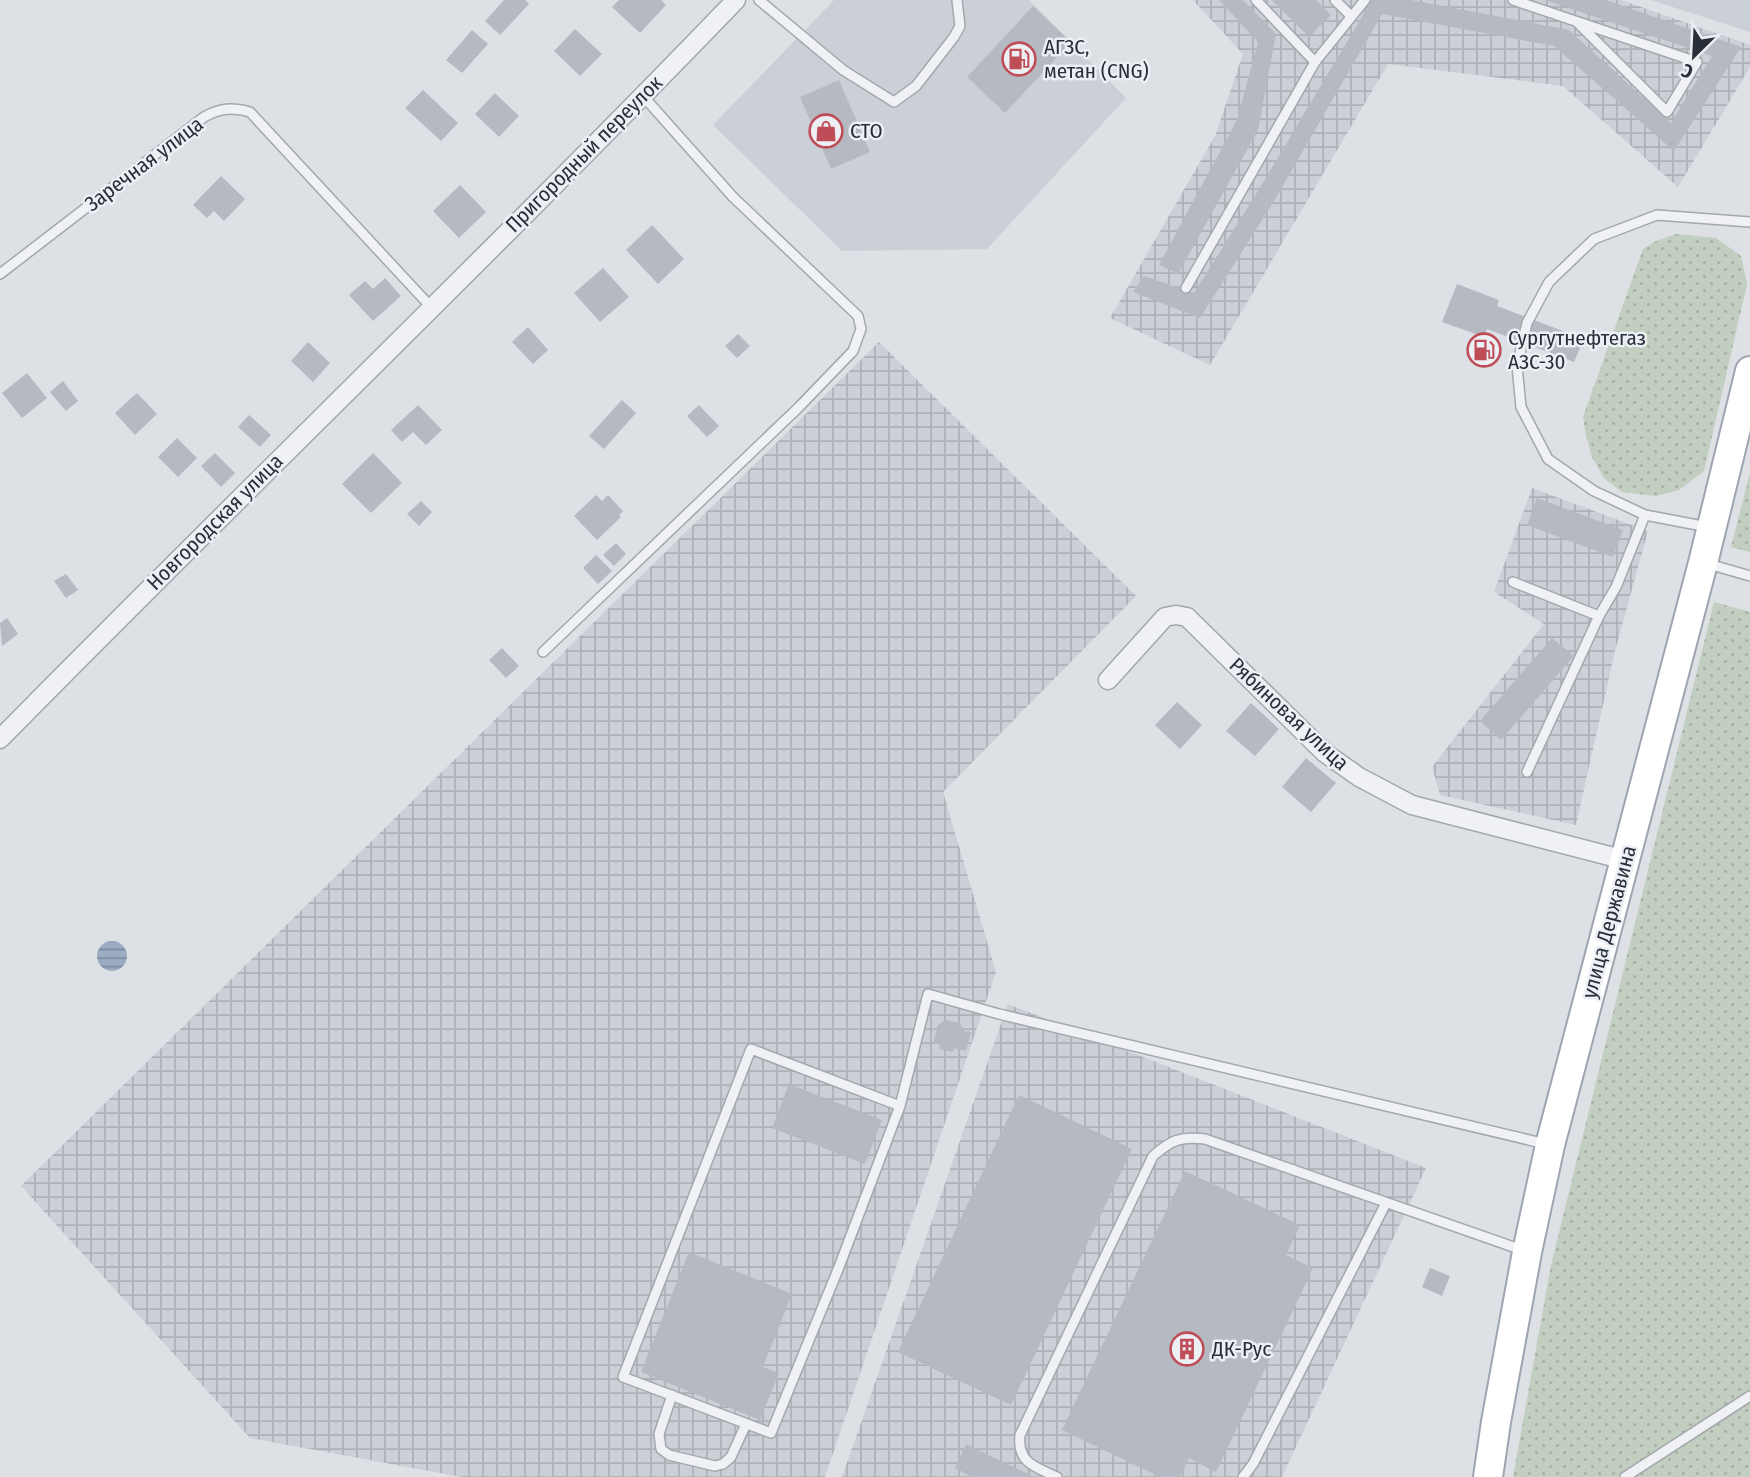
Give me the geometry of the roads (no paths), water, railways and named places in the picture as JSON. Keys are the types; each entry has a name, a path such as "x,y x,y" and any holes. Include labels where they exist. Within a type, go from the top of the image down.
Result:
{"main road":[{"name":"улица Державина","path":"1488,1477 1527,1252 1550,1145 1703,562 1750,371"}],"street":[{"name":"Пригородный переулок","path":"431,307 736,0"},
{"name":"Новгородская улица","path":"0,739 431,307"},
{"name":"Рябиновая улица","path":"1108,680 1165,617 1186,617 1325,752 1359,777 1412,805 1625,860"}],"lane":[{"path":"759,0 843,70 894,102 916,86 954,37 960,26 957,0"},
{"path":"1256,0 1315,62"},
{"path":"1335,0 1351,16"},
{"path":"1186,288 1315,62 1366,0"},
{"path":"1513,0 1697,62 1667,112 1578,23"},
{"path":"543,652 799,407 853,351 862,329 858,316 733,197 643,96"},
{"name":"Заречная улица","path":"0,274 204,117 218,109 237,108 250,112 431,307"},
{"path":"1711,528 1645,514 1594,491 1548,459 1521,407 1517,366 1527,323 1549,282 1594,240 1657,215 1750,222"},
{"path":"1527,772 1599,617 1616,587 1645,514"},
{"path":"1703,562 1750,576"},
{"path":"1513,582 1599,617"},
{"path":"900,1106 751,1049 624,1377 771,1433 839,1267 900,1106 928,994 999,1014 1550,1145"},
{"path":"1057,1477 1032,1465 1023,1457 1018,1448 1020,1435 1153,1156 1167,1144 1186,1137 1205,1139 1527,1252"},
{"path":"1243,1477 1253,1464 1386,1203"},
{"path":"672,1395 659,1434 662,1449 668,1455 715,1466 723,1464 731,1457 746,1424"},
{"path":"1625,1477 1750,1396"}],"water":[{"path":"112,941 123,945 127,956 123,967 112,971 101,967 97,956 101,945"}],"place":[{"name":"АГЗС, метан (CNG)","path":"1019,59"},
{"name":"СТО","path":"826,131"},
{"name":"Сургутнефтегаз АЗС-30","path":"1484,350"},
{"name":"ДК-Рус","path":"1187,1349"}]}
